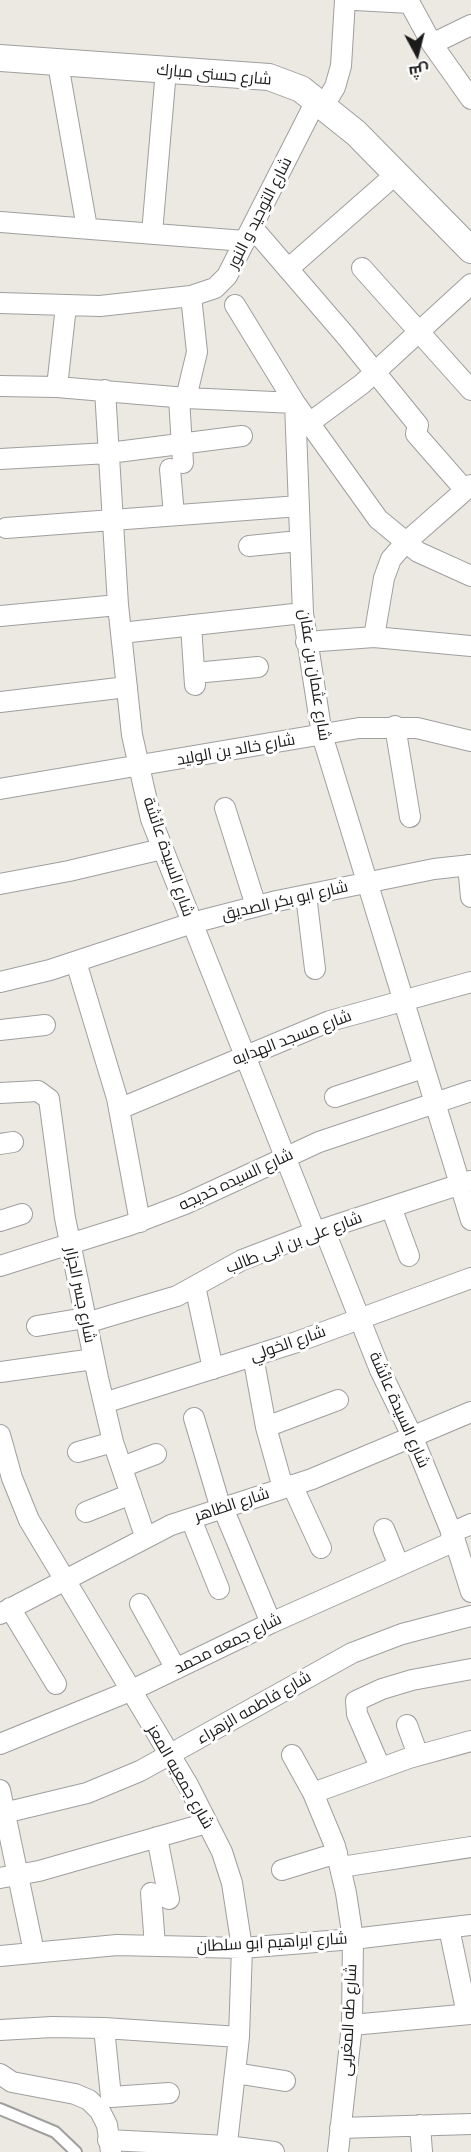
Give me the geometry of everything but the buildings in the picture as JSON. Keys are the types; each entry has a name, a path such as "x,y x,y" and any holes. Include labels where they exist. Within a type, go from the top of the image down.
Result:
{"street":[{"name":"شارع التوحيد و النور","path":"0,303 100,306 191,296 215,288 227,276 320,104 334,87 341,66 345,0"},
{"path":"354,0 409,2 432,44 471,99"},
{"path":"432,44 471,25"},
{"name":"شارع حسنى مبارك","path":"0,58 269,77 301,89 356,133 471,250"},
{"path":"58,63 87,228"},
{"path":"152,233 166,70"},
{"path":"288,269 396,174"},
{"path":"0,222 152,233 249,234 288,269 418,425 416,434 468,488 405,543 391,559 384,578 374,637"},
{"path":"362,268 471,390"},
{"path":"308,424 375,372 471,284"},
{"path":"174,515 183,398 197,352 191,296"},
{"path":"235,305 308,424 378,519 405,543 469,572"},
{"path":"57,387 66,306"},
{"path":"0,386 57,387 183,398 295,403"},
{"name":"شارع السيدة عائشة","path":"105,390 121,633 139,766 151,819 285,1157 320,1230 380,1370 413,1438 453,1537 471,1592"},
{"name":"شارع عثمان بن عفان","path":"295,403 303,613 322,735 433,1101 465,1183 471,1220"},
{"path":"0,459 108,453 242,436"},
{"path":"6,528 299,506"},
{"path":"249,546 299,541"},
{"path":"0,616 118,605"},
{"path":"121,633 303,613"},
{"path":"191,625 195,679 258,667"},
{"path":"306,642 374,637 471,646"},
{"path":"0,702 127,687"},
{"path":"395,726 410,817"},
{"name":"شارع خالد بن الوليد","path":"0,789 359,728 395,726 471,741"},
{"path":"225,808 256,906"},
{"path":"0,884 69,871 162,849"},
{"path":"469,865 471,897"},
{"name":"شارع ابو بكر الصديق","path":"0,982 25,978 192,923 256,906 366,882 469,865"},
{"path":"306,895 315,969"},
{"path":"76,962 119,1108 140,1222"},
{"name":"شارع مسجد الهدايه","path":"119,1108 330,1021 471,982"},
{"path":"0,1030 45,1025"},
{"path":"335,1097 423,1068"},
{"name":"شارع السيده خديجه","path":"0,1266 140,1222 185,1204 285,1157 433,1101 471,1090"},
{"name":"شارع جسر الجزار","path":"0,1093 38,1091 49,1099 70,1245 94,1359 113,1442 145,1536"},
{"name":"شارع على بن ابى طالب","path":"37,1326 86,1321 160,1303 242,1260 320,1230 465,1183"},
{"path":"391,1207 409,1256"},
{"path":"0,1221 22,1214"},
{"name":"شارع الخولي","path":"104,1403 253,1356 471,1278"},
{"path":"195,1286 213,1369"},
{"path":"253,1356 266,1427 288,1486 321,1548"},
{"path":"0,1372 94,1359"},
{"path":"266,1427 338,1400"},
{"name":"شارع الظاهر","path":"5,1611 145,1536 288,1486 413,1438 471,1412"},
{"path":"194,1418 222,1508 272,1623"},
{"name":"شارع جمعيه المعز","path":"0,1435 6,1480 62,1580 171,1755 207,1823 232,1883 242,1948 239,2037 227,2149"},
{"path":"78,1452 113,1442"},
{"path":"122,1467 156,1454"},
{"path":"86,1512 130,1494"},
{"path":"190,1519 219,1589"},
{"name":"شارع جمعه محمد","path":"0,1744 130,1691 272,1623 399,1566 453,1537 471,1524"},
{"path":"384,1529 399,1566"},
{"path":"140,1604 176,1669"},
{"path":"5,1611 56,1684"},
{"name":"شارع فاطمه الزهراء","path":"4,1813 87,1793 171,1755 352,1653 402,1634 471,1616"},
{"path":"380,1767 357,1714 356,1701 382,1689 412,1680 471,1670"},
{"path":"407,1725 418,1755"},
{"path":"313,1793 380,1767 471,1741"},
{"name":"شارع طه المغربى","path":"292,1755 313,1793 339,1860 353,1939 352,2025 338,2152"},
{"path":"0,1791 9,1877 34,1952"},
{"path":"9,1877 207,1823"},
{"path":"155,1946 160,1896 157,1838"},
{"path":"282,1870 339,1860 471,1847"},
{"name":"شارع ابراهيم ابو سلطان","path":"0,1956 117,1945 242,1948 353,1939 471,1925"},
{"path":"352,2025 469,2014 449,1928"},
{"path":"0,2030 52,2026 239,2037"},
{"path":"104,2028 111,2097 169,2093"},
{"path":"235,2073 285,2081"},
{"path":"0,2074 12,2082 75,2094 89,2100 100,2111 107,2125 110,2146 274,2152"},
{"path":"340,2128 471,2124"},
{"path":"420,2125 422,2152"}],"lane":[{"path":"0,2109 55,2132 76,2152"}]}
